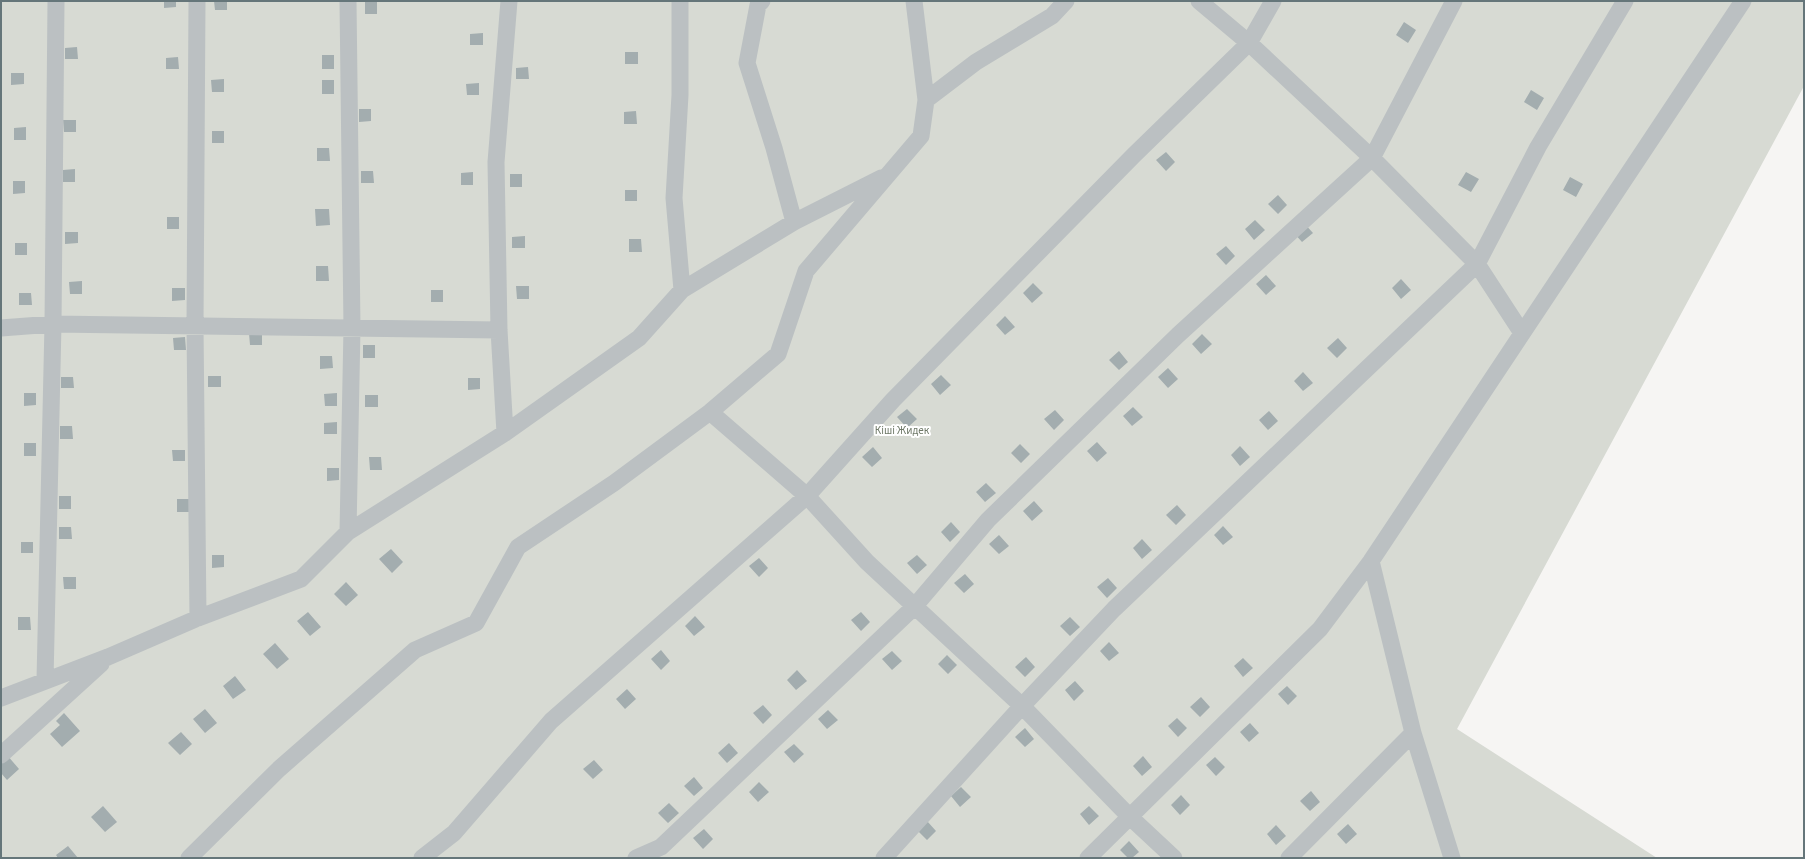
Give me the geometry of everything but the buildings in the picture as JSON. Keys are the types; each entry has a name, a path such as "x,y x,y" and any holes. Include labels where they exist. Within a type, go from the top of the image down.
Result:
{"street":[{"path":"45,680 53,324 56,1"},
{"path":"197,1 196,326 198,618"},
{"path":"348,1 352,328 348,532"},
{"path":"505,433 499,330 496,162 509,1"},
{"path":"680,1 680,95 674,198 682,290"},
{"path":"762,1 758,5 748,63 774,148 794,222"},
{"path":"189,858 279,769 415,650 476,623 518,548 614,483 710,412 778,354 806,271 921,136 926,100 914,1"},
{"path":"926,100 976,62 1052,16 1066,1"},
{"path":"1199,1 1249,44 1372,158 1477,264 1522,333"},
{"path":"422,858 454,833 551,721 808,496 893,400 1134,155 1249,44 1273,1"},
{"path":"636,858 661,847 914,607 988,520 1178,335 1372,158 1454,1"},
{"path":"884,858 1022,706 1114,609 1477,264 1538,147 1625,1"},
{"path":"1088,858 1320,629 1371,561 1743,1"},
{"path":"1,698 108,657 198,618 300,579 348,532 505,433 639,338 682,290 794,222 890,174"},
{"path":"1,328 53,324 499,330"},
{"path":"710,412 808,496 867,562 1022,706 1129,816 1174,858"},
{"path":"1371,561 1413,732 1452,858"},
{"path":"1,755 108,657"},
{"path":"1289,858 1413,732"}],"green space":[{"name":"Кіші Жидек","path":"1,1 1804,1 1804,86 1457,729 1657,858 1,858"}]}
